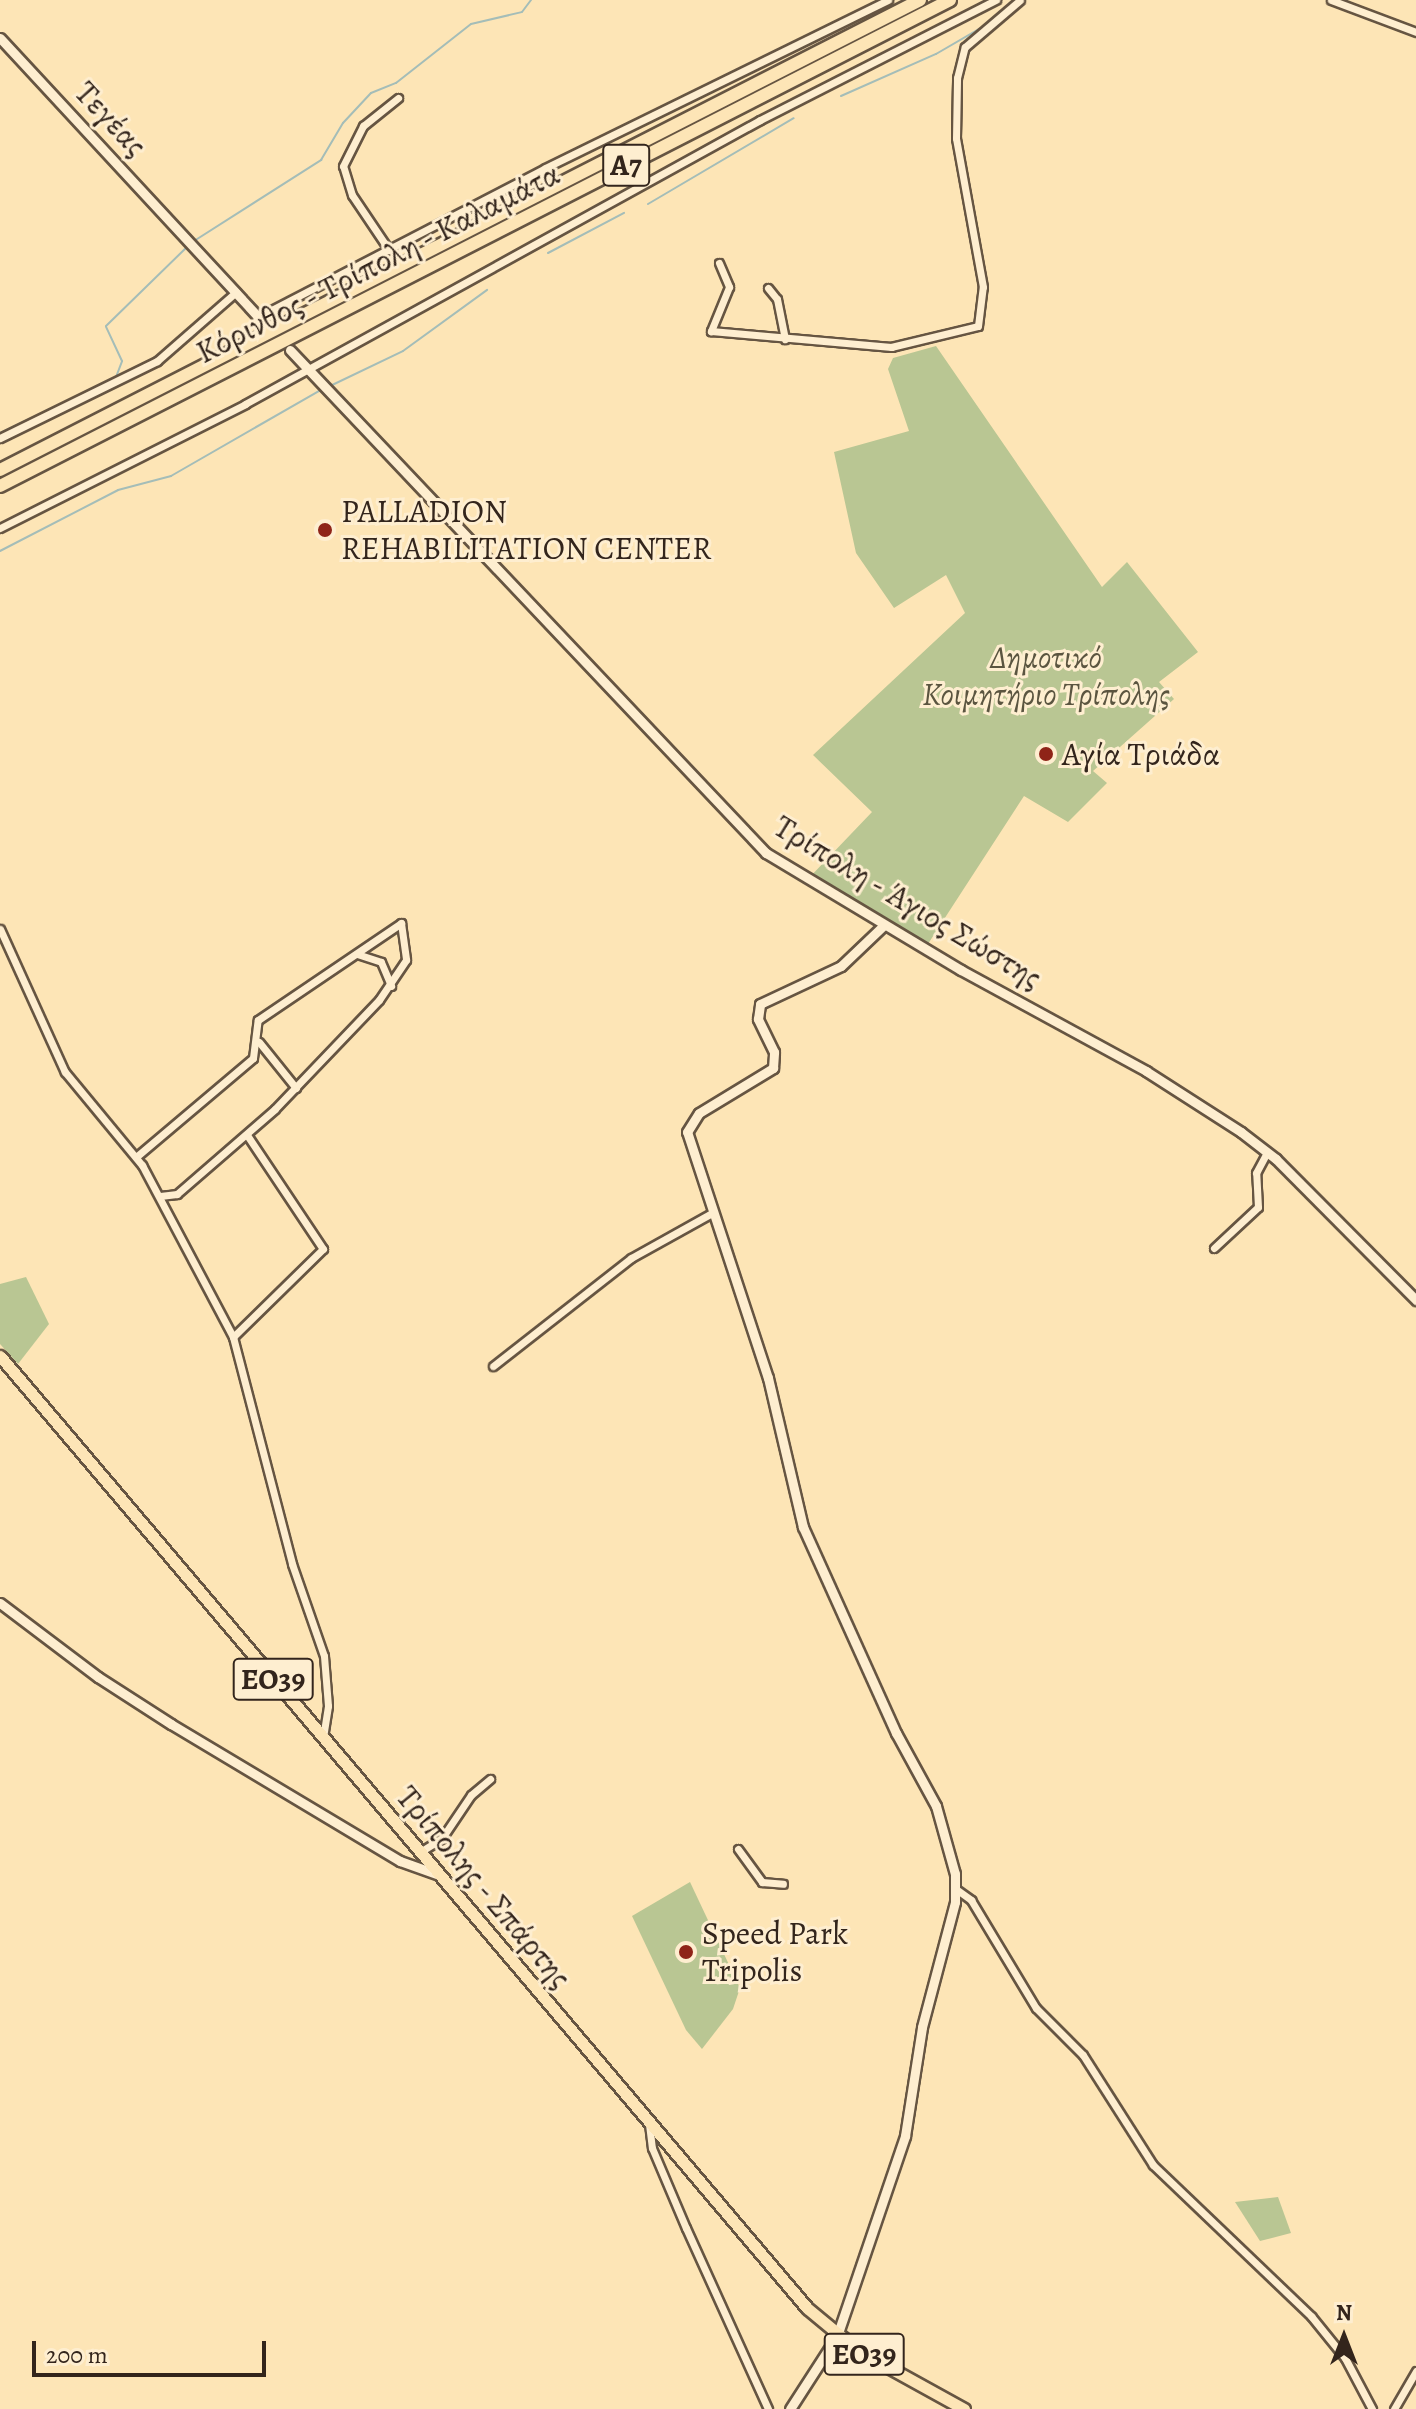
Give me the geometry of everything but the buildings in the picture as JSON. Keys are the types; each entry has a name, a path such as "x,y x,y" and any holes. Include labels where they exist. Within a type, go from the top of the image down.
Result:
{"highway":[{"name":"Κόρινθος - Τρίπολη - Καλαμάτα","path":"0,470 920,0"},
{"name":"Κόρινθος - Τρίπολη - Καλαμάτα","path":"0,486 950,0"}],"main road":[{"name":"Τεγέας","path":"0,38 236,292"},
{"path":"236,292 267,326"},
{"name":"Τρίπολη - Άγιος Σώστης","path":"290,350 744,832 771,856 884,925 1146,1071 1267,1152 1416,1300"},
{"path":"790,2409 837,2336 905,2136 922,2027 956,1889 936,1806 896,1733 803,1527 768,1378 687,1132 699,1113 773,1068 774,1052 758,1019 760,1004 841,966 884,925"},
{"name":"Τρίπολης - Σπάρτης","path":"0,1356 807,2308 837,2336 964,2409"},
{"path":"0,1603 98,1677 171,1724 400,1861 439,1875"}],"street":[{"path":"258,317 888,0"},
{"path":"0,528 308,369 760,120 996,0"},
{"path":"719,263 729,287 711,331 891,347 945,337 980,322 983,287 956,138 955,87 965,47 1020,0"},
{"path":"1331,0 1416,32"},
{"path":"389,250 352,195 343,166 363,126 398,98"},
{"path":"768,288 777,299 785,339"},
{"path":"0,438 157,361 236,292"},
{"path":"136,1157 244,1067 256,1053 258,1020 357,954 390,925 401,923 406,960 391,986 296,1088 247,1135 177,1194 160,1196"},
{"path":"0,929 65,1072 136,1157 160,1196 233,1337 292,1564 324,1656 328,1706 323,1736"},
{"path":"357,954 381,962 391,986"},
{"path":"258,1040 296,1088"},
{"path":"233,1337 323,1249 247,1135"},
{"path":"1214,1248 1258,1207 1256,1173 1267,1152"},
{"path":"493,1366 631,1258 712,1213"},
{"path":"420,1852 442,1838 471,1795 490,1779"},
{"path":"738,1849 758,1879 783,1884"},
{"path":"956,1889 971,1900 1036,2008 1083,2055 1153,2165 1311,2316 1345,2358 1372,2409"},
{"path":"648,2121 652,2148 768,2409"},
{"path":"1394,2409 1416,2371"}],"green space":[{"name":"Δημοτικό Κοιμητήριο Τρίπολης","path":"936,346 1102,587 1127,562 1198,652 1159,682 1174,699 1093,771 1107,783 1068,822 1024,796 926,947 807,880 872,812 813,755 965,613 946,575 894,608 856,553 834,452 909,431 888,369 893,358"},
{"path":"26,1277 49,1324 18,1364 0,1344 0,1284"},
{"name":"Speed Park Tripolis","path":"690,1882 740,1988 733,2009 702,2049 686,2030 632,1916"},
{"path":"1278,2197 1291,2233 1260,2241 1235,2202"}],"waterway":[{"path":"194,241 321,160 343,123 371,93 396,83 471,24 522,12 531,0"},
{"path":"841,96 936,54 986,25"},
{"path":"648,204 794,118"},
{"path":"548,253 624,213"},
{"path":"116,377 122,361 106,326 189,245"},
{"path":"328,387 403,351 487,290"},
{"path":"0,433 100,385"},
{"path":"0,551 118,490 171,476 322,389"}],"place":[{"name":"PALLADION REHABILITATION CENTER","path":"325,530"},
{"name":"Αγία Τριάδα","path":"1046,754"},
{"name":"Speed Park Tripolis","path":"686,1952"}]}
